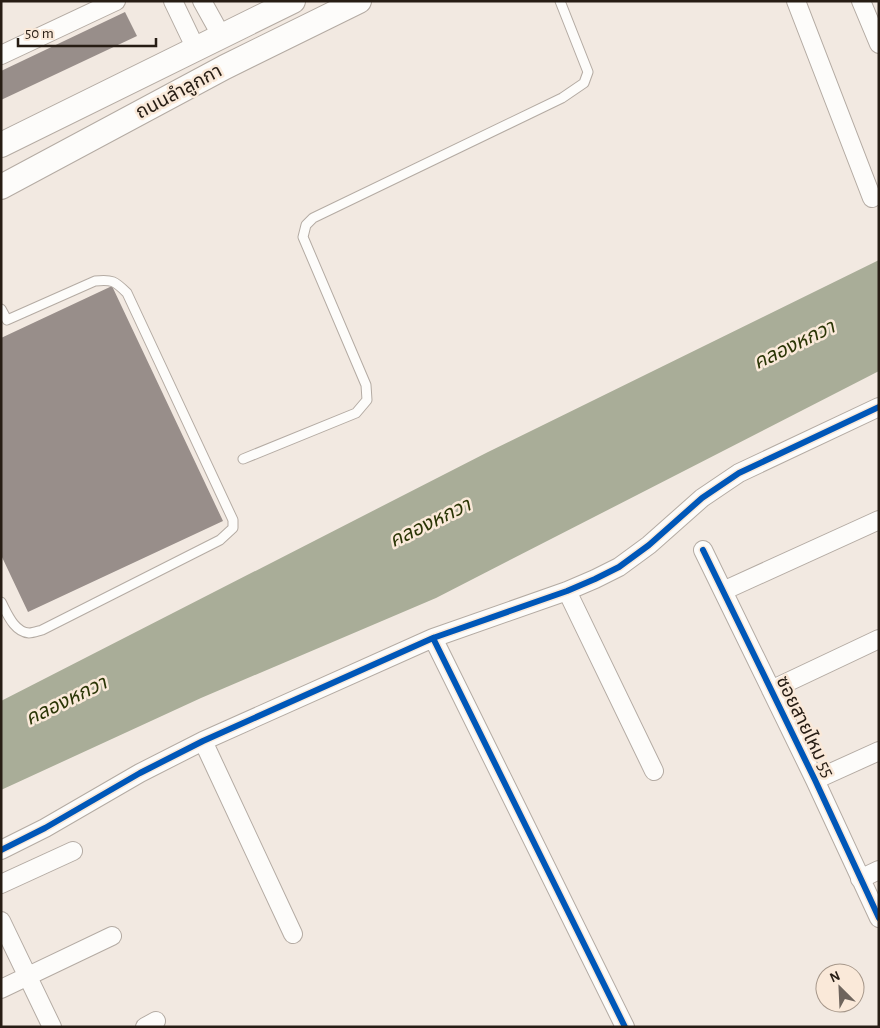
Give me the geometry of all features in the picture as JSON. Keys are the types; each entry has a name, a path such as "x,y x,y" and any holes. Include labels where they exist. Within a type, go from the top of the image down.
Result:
{"main road":[{"name":"ถนนลำลูกกา","path":"1,145 293,1"},
{"name":"ถนนลำลูกกา","path":"1,187 225,67 359,1"}],"street":[{"path":"1,55 116,1"},
{"path":"173,1 196,49"},
{"path":"202,1 222,37"},
{"path":"796,1 872,198"},
{"path":"861,1 879,44"},
{"path":"1,850 45,828 140,773 203,741 433,638 567,591 619,567 650,545 702,498 739,473 879,407"},
{"path":"723,591 879,520"},
{"name":"ซอยสายไหม 55","path":"703,550 815,780 879,918"},
{"path":"567,591 654,771"},
{"path":"433,638 625,1027"},
{"path":"771,690 879,639"},
{"path":"203,741 293,934"},
{"path":"815,780 879,751"},
{"path":"1,884 73,851"},
{"path":"860,879 879,870"},
{"path":"1,921 52,1027"},
{"path":"1,989 112,936"}],"lane":[{"path":"243,459 356,413 367,400 366,385 303,237 306,225 313,218 562,98 584,83 588,72 560,1"},
{"path":"1,309 4,322 95,281 108,279 116,282 127,293 233,520 233,528 220,540 42,630 29,633 20,630 9,619 1,602"}],"water":[{"name":"คลองหกวา","path":"879,260 879,371 436,598 201,698 1,790 1,701 488,452"}],"building":[{"path":"125,12 137,36 1,100 1,71"},
{"path":"112,286 223,521 28,612 1,555 1,338"}],"cycle path":[{"path":"1,850 45,828 140,773 203,741 433,638 567,591 619,567 649,545 702,498 739,473 879,407"},
{"path":"703,550 815,780 879,918"},
{"path":"433,638 625,1027"}]}
